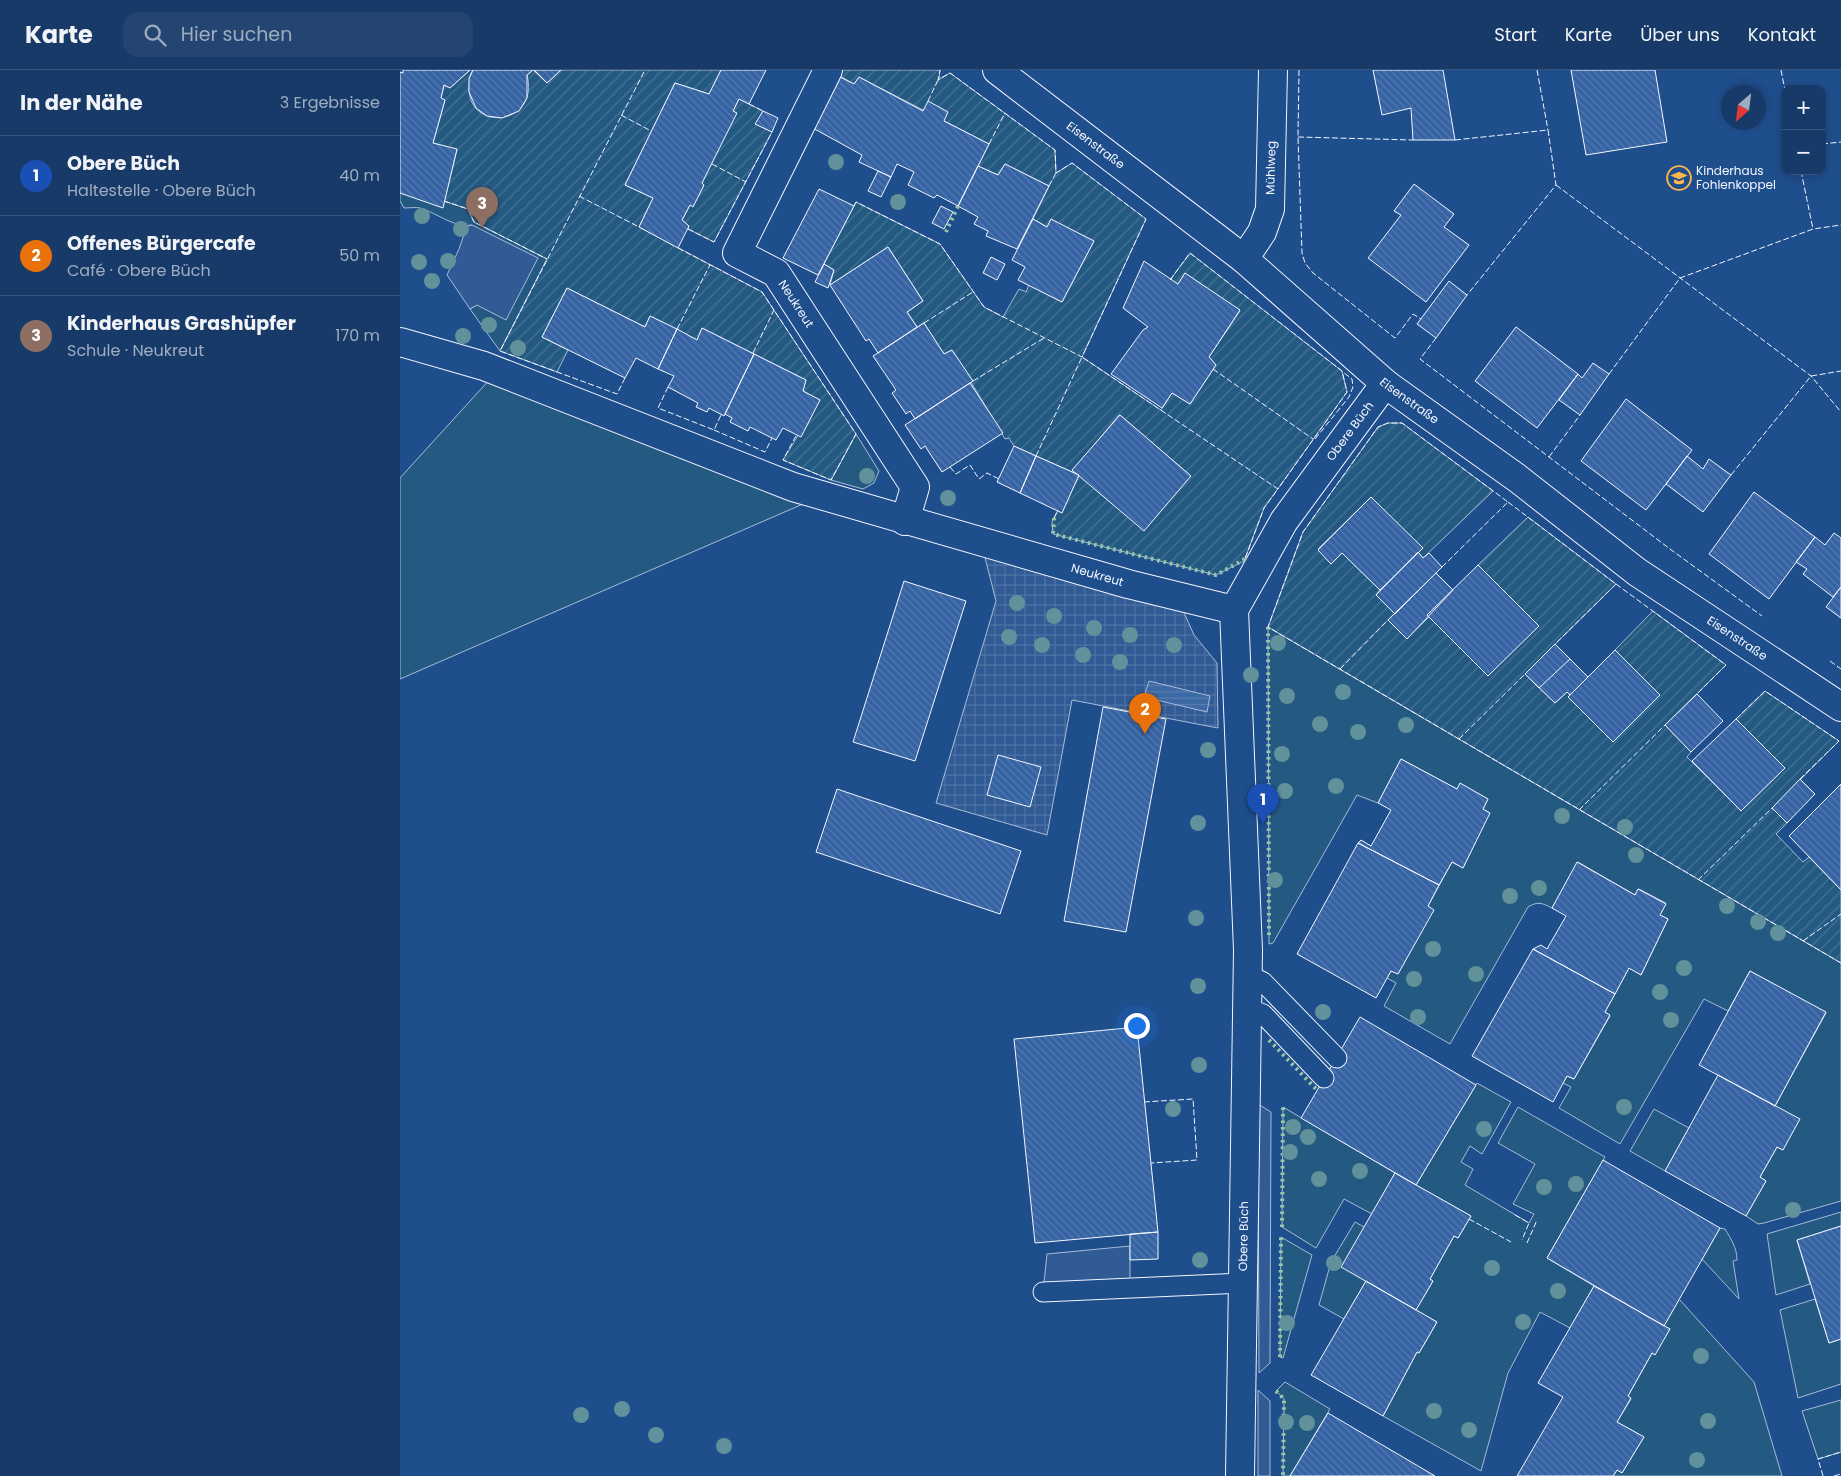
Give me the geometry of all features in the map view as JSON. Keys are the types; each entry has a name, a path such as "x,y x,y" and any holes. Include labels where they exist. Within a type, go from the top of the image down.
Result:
{"street":[{"name":"Neukreut","path":"828,70 737,252 776,274 915,487 905,521"},
{"name":"Eisenstraße","path":"997,70 1244,259 1387,385 1517,478 1638,572 1841,707"},
{"name":"Mühlweg","path":"1244,259 1262,232 1270,209 1273,70"},
{"name":"Neukreut","path":"400,342 484,366 793,487 905,521 1128,584 1234,610"},
{"name":"Obere Büch","path":"1240,1476 1247,974 1234,610 1284,521 1381,389 1387,385"}],"lane":[{"path":"1247,974 1263,982 1337,1058"},
{"path":"1247,1008 1263,1014 1324,1078"},
{"path":"1043,1292 1243,1283"}],"shaded area":[{"path":"470,70 473,70 469,86 472,103 480,112 491,117 503,117 515,113 524,104 528,92 527,75 533,70 547,83 561,70 721,70 709,94 675,83 625,185 653,198 639,227 762,292 856,434 831,480 783,460 820,400 803,391 806,380 702,328 697,340 650,316 645,327 567,288 542,337 568,350 557,372 500,351 547,259 474,222 468,209 444,201 457,150 433,143 445,100 441,98 444,85 450,88"},
{"path":"840,70 940,70 939,79 950,73 1055,150 1056,173 1072,163 1146,219 1082,357 1161,410 1172,393 1190,404 1216,365 1209,357 1240,311 1185,273 1178,284 1170,280 1190,253 1342,371 1347,392 1264,508 1244,561 1216,575 1053,534 1052,522 1058,510 1062,512 1079,475 1014,446 1009,438 1005,439 952,350 944,354 924,323 917,327 907,312 923,301 888,247 830,285 834,270 824,264 856,202 940,244 984,307 1003,317 1019,289 1026,292 1029,285 1062,302 1094,241 1051,220 1047,227 1033,219 1049,186 1005,164 998,175 978,166 989,144 859,77 854,84 838,75","holes":["1120,415 1191,476 1073,470"]},
{"path":"739,99 763,111 756,124 772,132 714,242 688,229 689,226 682,220 690,205 693,206 704,185 702,183 736,113 733,111"},
{"path":"400,193 444,201 468,209 474,222 547,259 500,351 470,309 477,305 472,225 452,222 420,208 404,208 400,201"},
{"path":"472,225 538,258 506,320 477,305 470,309 447,275 467,226"},
{"path":"491,378 803,504 400,679 400,478"},
{"path":"1388,423 1402,423 1493,491 1423,558 1418,552 1422,548 1371,497 1318,549 1331,564 1342,553 1380,590 1376,595 1395,614 1407,638 1429,617 1488,676 1538,626 1478,565 1528,517 1616,584 1525,674 1555,703 1567,692 1570,695 1568,697 1613,742 1660,695 1615,650 1653,611 1726,665 1665,725 1691,752 1687,757 1741,811 1785,768 1736,719 1765,691 1839,741 1772,808 1787,823 1776,834 1803,862 1809,857 1841,890 1841,963 1268,627 1303,532 1378,427"},
{"path":"856,434 879,471 874,483 863,489 831,480"},
{"path":"981,542 1177,597 1194,635 1217,663 1218,728 1072,700 1047,835 936,803 996,601"},
{"path":"1268,627 1841,963 1841,1201 1758,1224 1746,1216 1766,1181 1760,1177 1777,1147 1783,1150 1775,1106 1826,1013 1750,971 1728,1011 1704,999 1620,1144 1559,1108 1571,1087 1563,1083 1567,1076 1574,1079 1610,1016 1605,1012 1629,968 1641,975 1668,919 1660,915 1666,903 1639,889 1635,895 1578,862 1552,908 1540,903 1528,907 1450,1044 1384,1006 1396,983 1387,978 1391,971 1398,974 1433,910 1428,906 1452,862 1463,868 1489,813 1483,809 1488,799 1461,784 1457,789 1401,759 1378,803 1357,795 1273,943 1269,944"},
{"path":"1149,681 1210,696 1207,712 1144,697"},
{"path":"1477,1083 1511,1102 1482,1154 1470,1146 1461,1162 1473,1169 1465,1185 1529,1223 1534,1214 1513,1204 1535,1164 1498,1143 1518,1107 1605,1157 1547,1258 1594,1286 1570,1328 1540,1312 1508,1373 1481,1471 1383,1416 1417,1352 1419,1353 1437,1322 1416,1310 1433,1281 1430,1279 1454,1236 1458,1238 1471,1216 1416,1185"},
{"path":"1258,1104 1271,1112 1270,1363 1259,1373"},
{"path":"1283,1107 1395,1173 1372,1214 1344,1199 1316,1248 1282,1227"},
{"path":"1654,1109 1689,1128 1665,1171 1630,1151"},
{"path":"1841,1212 1841,1226 1797,1240 1810,1284 1776,1295 1767,1234"},
{"path":"1355,1222 1364,1227 1366,1281 1344,1319 1319,1305 1331,1262"},
{"path":"1720,1228 1725,1229 1736,1252 1737,1260 1733,1261 1739,1299 1702,1259"},
{"path":"1281,1237 1312,1255 1283,1358 1280,1357"},
{"path":"1130,1246 1130,1288 1043,1292 1047,1254"},
{"path":"1679,1299 1754,1382 1782,1476 1613,1476 1617,1470 1622,1473 1644,1437 1617,1422 1631,1399 1628,1396 1652,1353 1654,1354 1670,1329 1664,1326"},
{"path":"1815,1299 1829,1343 1841,1339 1841,1384 1798,1398 1780,1310"},
{"path":"1285,1382 1330,1409 1290,1476 1283,1476 1284,1399 1276,1391"},
{"path":"1258,1390 1270,1401 1270,1476 1258,1476"},
{"path":"1841,1400 1841,1452 1818,1459 1802,1411"}],"building":[{"path":"403,70 470,70 450,88 444,85 441,98 445,100 433,143 457,149 443,208 400,193 400,72 403,73"},
{"path":"473,70 533,70 527,75 527,98 519,111 502,118 487,116 476,108 469,92 469,79"},
{"path":"534,70 561,70 547,83"},
{"path":"721,70 766,70 749,104 739,99 733,111 737,113 702,183 704,185 693,207 690,205 682,220 689,226 678,248 639,227 653,198 625,185 675,83 709,94"},
{"path":"1373,70 1443,70 1455,140 1413,140 1411,108 1382,115"},
{"path":"1571,70 1655,70 1667,142 1586,155"},
{"path":"836,75 854,84 859,77 923,111 928,101 948,112 944,121 989,144 958,206 937,195 934,198 908,185 914,172 897,164 891,177 859,162 862,155 811,127"},
{"path":"763,111 778,118 772,132 755,124"},
{"path":"1005,164 1049,186 1017,249 986,236 988,231 974,224 978,217 958,206 978,166 998,175"},
{"path":"878,171 891,177 881,197 868,191"},
{"path":"1414,184 1454,214 1444,227 1469,245 1426,302 1368,258 1401,215 1394,211"},
{"path":"819,189 854,206 818,275 783,258"},
{"path":"941,206 953,212 944,229 932,223"},
{"path":"1033,219 1047,227 1051,219 1094,241 1062,302 1018,280 1025,267 1012,260"},
{"path":"888,247 923,301 907,312 917,327 878,353 869,339 866,341 830,285"},
{"path":"991,257 1005,264 997,280 983,273"},
{"path":"1144,261 1178,284 1185,273 1240,310 1209,357 1216,365 1190,404 1172,393 1162,408 1111,374 1143,330 1148,327 1123,308"},
{"path":"824,264 834,270 828,288 815,282"},
{"path":"1449,281 1467,295 1436,338 1417,324"},
{"path":"567,288 645,327 650,316 677,329 658,369 636,358 625,378 542,337"},
{"path":"924,323 944,354 952,350 973,381 915,419 910,411 906,414 892,393 896,390 873,356"},
{"path":"1516,327 1578,374 1537,428 1475,381"},
{"path":"702,328 754,354 724,416 709,408 707,412 696,407 698,403 668,387 674,376 658,369 677,329 697,340"},
{"path":"754,354 806,380 803,391 820,400 801,437 783,428 776,440 750,427 748,431 730,422 732,418 725,414"},
{"path":"1593,363 1609,374 1580,415 1559,400 1578,374 1582,378"},
{"path":"970,383 1003,433 942,472 925,446 921,449 905,425"},
{"path":"1626,399 1692,450 1646,510 1581,461"},
{"path":"1120,415 1191,476 1144,531 1072,470"},
{"path":"1014,446 1036,456 1020,493 997,482"},
{"path":"1036,456 1079,475 1062,513 1020,493"},
{"path":"1687,456 1703,469 1709,459 1731,475 1703,512 1666,484"},
{"path":"1754,492 1815,537 1769,599 1709,554"},
{"path":"1371,497 1423,548 1380,590 1342,553 1331,564 1318,550"},
{"path":"1834,533 1841,538 1841,587 1833,597 1803,574 1807,569 1796,562 1815,537 1825,545"},
{"path":"1418,552 1423,558 1429,553 1442,567 1395,614 1376,595"},
{"path":"1478,565 1539,626 1488,676 1427,615"},
{"path":"1436,573 1453,590 1407,639 1388,620"},
{"path":"904,581 966,601 915,761 853,742"},
{"path":"1841,587 1841,618 1826,607"},
{"path":"1555,644 1588,677 1570,695 1567,692 1555,703 1525,674"},
{"path":"1555,644 1570,659 1539,688 1525,674"},
{"path":"1615,650 1660,695 1613,742 1568,697"},
{"path":"1697,694 1723,721 1691,752 1665,725"},
{"path":"1103,707 1166,719 1126,932 1064,921"},
{"path":"1736,719 1785,768 1741,811 1692,761"},
{"path":"998,755 1041,767 1030,807 987,795"},
{"path":"1401,759 1457,789 1460,783 1488,799 1483,809 1490,813 1463,868 1452,862 1439,885 1358,843 1361,840 1371,846 1391,810 1378,803"},
{"path":"1800,779 1815,794 1787,823 1772,808"},
{"path":"1841,784 1841,890 1789,836"},
{"path":"837,789 1021,851 1000,914 816,852"},
{"path":"1358,843 1439,885 1428,906 1434,910 1398,974 1391,971 1376,998 1297,954"},
{"path":"1577,862 1635,895 1638,889 1666,904 1660,915 1668,919 1641,975 1629,968 1615,994 1533,949 1541,945 1547,949 1566,916 1552,908"},
{"path":"1533,949 1615,994 1605,1012 1610,1015 1574,1079 1567,1076 1553,1102 1472,1056"},
{"path":"1750,971 1826,1012 1775,1106 1699,1065"},
{"path":"1360,1017 1476,1085 1416,1185 1301,1118"},
{"path":"1137,1027 1158,1232 1035,1243 1014,1039"},
{"path":"1718,1075 1800,1119 1783,1150 1777,1147 1760,1177 1766,1181 1746,1216 1665,1171"},
{"path":"1603,1160 1720,1228 1664,1326 1547,1258"},
{"path":"1395,1173 1471,1216 1458,1238 1454,1236 1430,1279 1433,1281 1416,1310 1341,1267"},
{"path":"1841,1226 1841,1339 1829,1343 1797,1240"},
{"path":"1158,1232 1158,1259 1130,1260 1130,1234"},
{"path":"1366,1281 1437,1322 1419,1353 1417,1352 1383,1416 1311,1375"},
{"path":"1594,1286 1670,1329 1655,1355 1652,1353 1628,1396 1631,1398 1617,1422 1644,1437 1622,1473 1617,1470 1613,1476 1517,1476 1563,1397 1538,1383"},
{"path":"1328,1413 1435,1476 1290,1476"}],"hedge":[{"path":"946,232 958,206"},
{"path":"1054,518 1053,534 1216,575 1245,559"},
{"path":"1268,627 1269,938"},
{"path":"1269,1040 1316,1089"},
{"path":"1282,1227 1283,1107"},
{"path":"1280,1357 1281,1237"},
{"path":"1276,1391 1284,1399 1283,1476"}],"fence":[{"path":"625,378 617,394 500,351 645,70"},
{"path":"854,206 856,202 940,244 984,307 1082,357 1146,219 1072,163 1056,173 1055,150 950,73 938,80 940,70"},
{"path":"1299,70 1298,137 1302,253 1305,263 1313,273 1395,338 1413,314 1421,319"},
{"path":"1537,70 1548,130"},
{"path":"1781,70 1784,85"},
{"path":"928,101 938,80"},
{"path":"749,104 763,111"},
{"path":"989,144 1005,113"},
{"path":"621,115 651,131"},
{"path":"1455,140 1548,130 1556,185 1467,295"},
{"path":"688,229 714,242 772,132"},
{"path":"1298,137 1413,140"},
{"path":"1826,144 1841,142"},
{"path":"712,164 746,182"},
{"path":"1049,186 1056,173"},
{"path":"1802,175 1813,229"},
{"path":"1556,185 1811,376 1841,412"},
{"path":"579,196 639,227"},
{"path":"444,201 468,209 474,222 547,259"},
{"path":"1609,374 1680,278 1813,229 1841,225"},
{"path":"678,248 762,292 856,434 831,480 783,460 797,434"},
{"path":"1170,280 1190,253 1342,371 1347,392 1278,489"},
{"path":"677,329 710,265"},
{"path":"924,323 973,292"},
{"path":"753,353 774,310"},
{"path":"973,381 1044,338"},
{"path":"1436,338 1420,359 1670,549 1762,616"},
{"path":"1036,456 1082,357 1278,489 1264,508 1245,559"},
{"path":"1213,369 1313,439"},
{"path":"1731,475 1811,376 1841,371"},
{"path":"1315,439 1349,397 1353,387 1352,379 1343,372"},
{"path":"668,387 658,408 714,430 721,415"},
{"path":"1549,457 1580,415"},
{"path":"1442,567 1508,502 1402,423 1388,423 1378,427 1303,532 1268,627 1841,963"},
{"path":"714,430 765,452 772,438"},
{"path":"950,467 956,474 970,465 979,479 987,473 999,479"},
{"path":"1508,502 1616,584 1555,644"},
{"path":"1054,518 1058,510"},
{"path":"1616,584 1726,665 1697,694"},
{"path":"1340,669 1388,620"},
{"path":"1830,661 1841,669"},
{"path":"1459,739 1525,674"},
{"path":"1736,719 1765,691 1839,741 1800,779"},
{"path":"1579,810 1665,725"},
{"path":"1698,880 1772,808"},
{"path":"1803,941 1841,914"},
{"path":"1144,1102 1193,1099 1197,1160 1151,1163"},
{"path":"1515,1215 1529,1223 1522,1240"},
{"path":"1469,1219 1511,1242"},
{"path":"1527,1243 1537,1220"},
{"path":"1823,1476 1818,1459 1841,1452"},
{"path":"1834,1476 1841,1474"}],"place":[{"name":"Kinderhaus Fohlenkoppel","path":"1679,178"},
{"name":"Kinderhaus Grashüpfer","path":"482,228"},
{"name":"Offenes Bürgercafe","path":"1145,734"},
{"name":"Obere Büch","path":"1263,824"}]}
